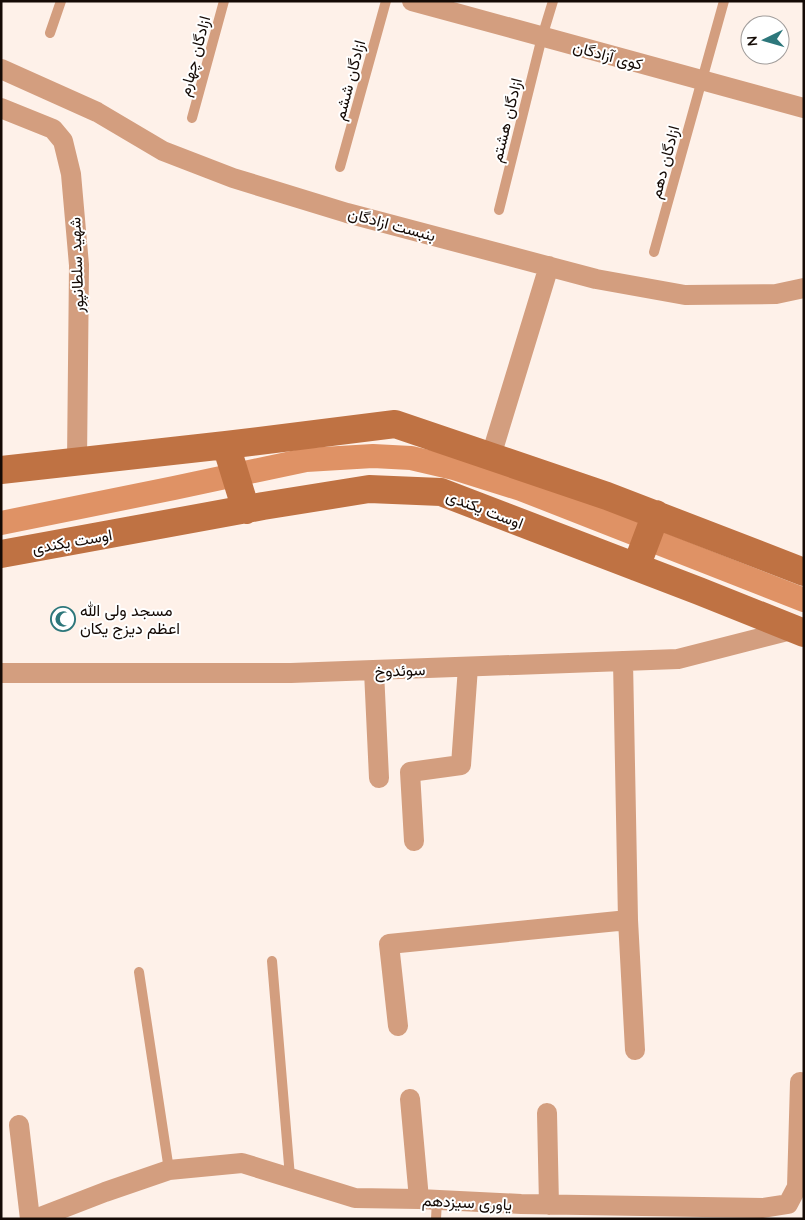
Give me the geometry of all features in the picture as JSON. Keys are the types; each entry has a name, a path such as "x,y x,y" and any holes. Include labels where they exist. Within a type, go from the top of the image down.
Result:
{"street":[{"name":"کوی آزادگان","path":"412,1 804,108"},
{"name":"بنبست ازادگان","path":"1,69 97,112 163,151 233,178 348,213 596,279 685,294 776,294 804,288"},
{"name":"شهید سلطانپور","path":"1,108 53,129 63,141 71,174 79,266 78,461"},
{"path":"491,456 549,266"},
{"path":"1,470 226,446 395,424 607,496 804,572"},
{"path":"226,446 246,509"},
{"name":"اوست یکندی","path":"1,554 246,509 369,489 441,492 636,566 799,631"},
{"path":"636,566 656,514"},
{"name":"سوئدوخ","path":"1,673 291,673 678,659 799,631"},
{"path":"623,661 628,920 635,1050"},
{"path":"414,841 410,772 461,765 468,667"},
{"path":"374,671 379,778"},
{"path":"398,1026 389,944 628,920"},
{"name":"یاوری سیزدهم","path":"35,1219 73,1212 169,1170 242,1163 355,1198 431,1206 522,1212 550,1205 763,1208 788,1204 797,1187 800,1082"},
{"path":"410,1099 431,1206"},
{"path":"547,1113 550,1205"},
{"path":"19,1125 30,1219"}],"lane":[{"path":"50,33 61,1"},
{"name":"ازادگان چهارم","path":"192,118 224,1"},
{"name":"ازادگان ششم","path":"340,167 386,1"},
{"name":"ازادگان هشتم","path":"499,210 542,37 553,1"},
{"name":"ازادگان دهم","path":"654,252 724,1"},
{"path":"272,961 290,1177"},
{"path":"139,972 169,1170"}],"waterway":[{"path":"1,523 306,460 373,456 411,458 454,468 521,489 804,600"}],"place":[{"name":"مسجد ولی الله اعظم دیزج یکان","path":"63,619"}]}
